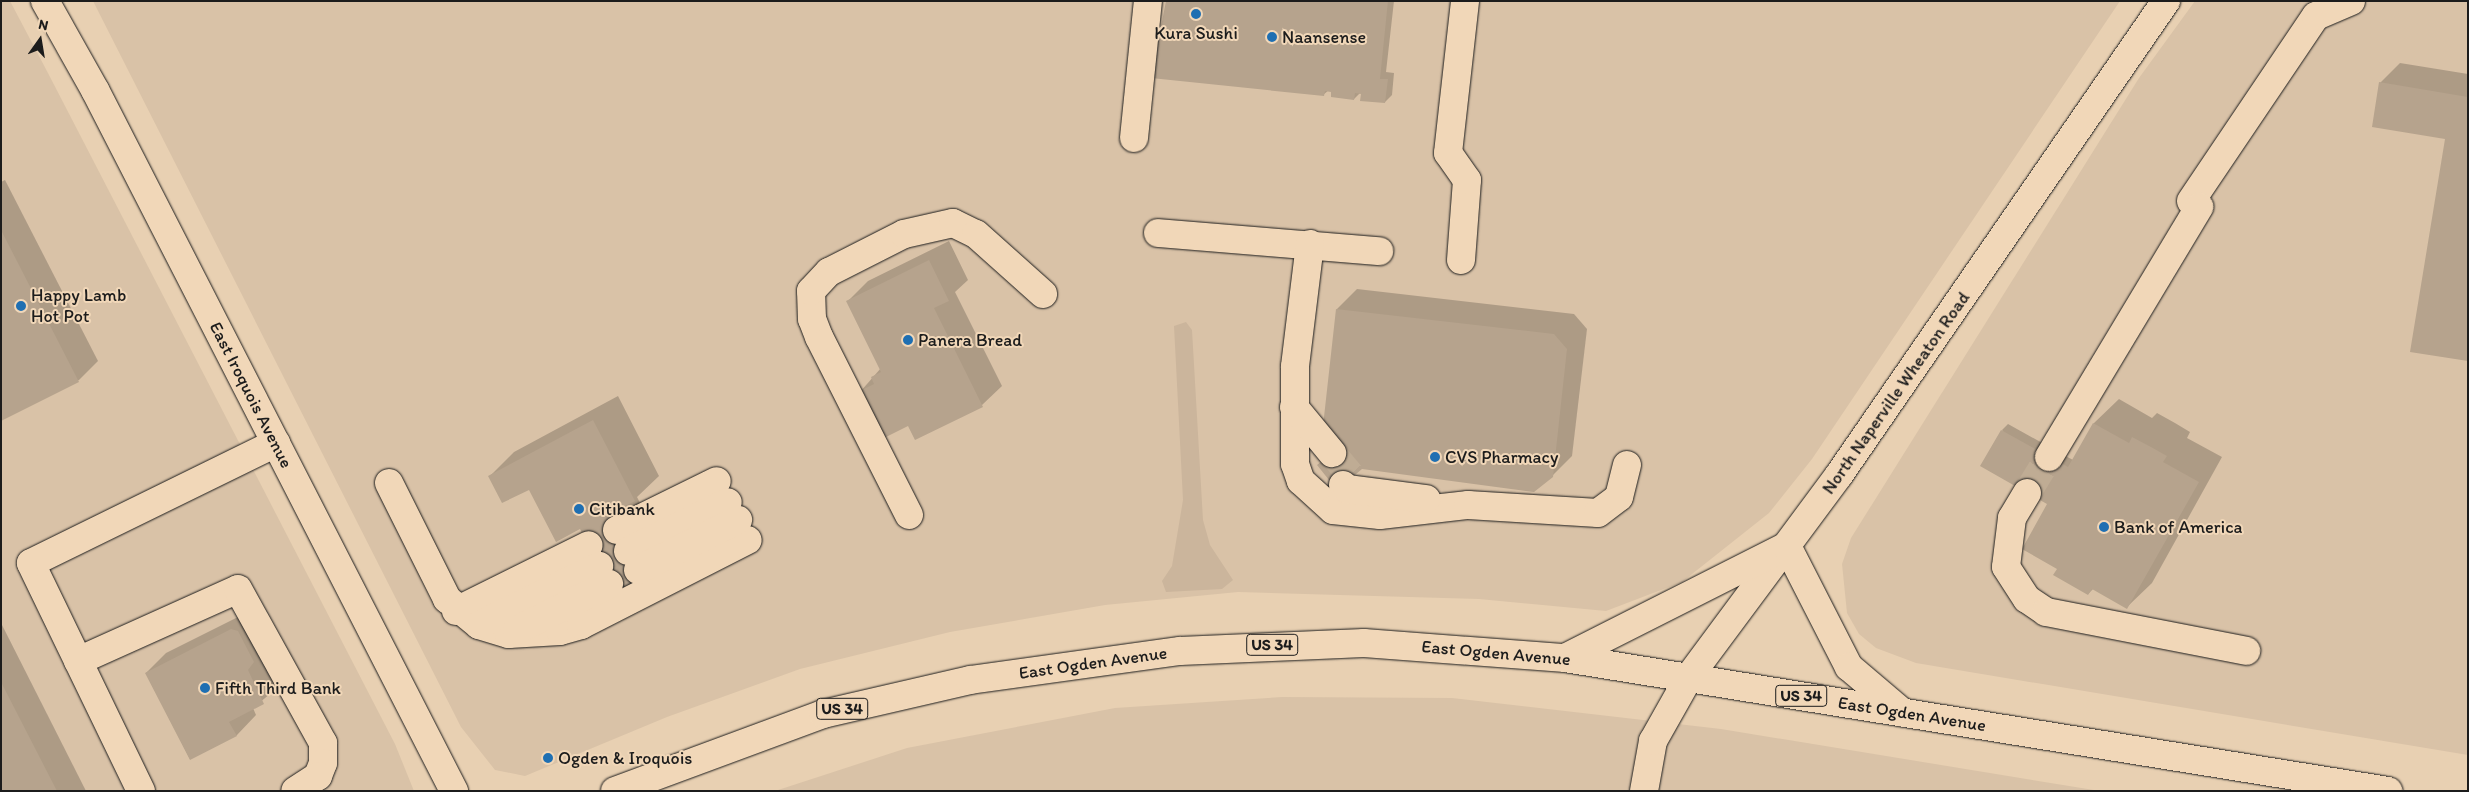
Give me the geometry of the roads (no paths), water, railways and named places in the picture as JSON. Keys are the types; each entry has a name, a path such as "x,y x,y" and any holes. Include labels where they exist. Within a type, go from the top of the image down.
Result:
{"main road":[{"name":"East Iroquois Avenue","path":"45,1 276,443 454,791"},
{"path":"1134,138 1148,1"},
{"path":"1461,260 1467,180 1448,153 1465,1"},
{"name":"North Naperville Wheaton Road","path":"1644,791 1653,740 1689,677 1787,546 2166,1"},
{"path":"2048,457 2195,204 2316,16 2351,1"},
{"path":"909,515 819,337 812,319 811,292 829,272 904,234 953,223 976,234 1043,294"},
{"path":"1158,233 1379,251"},
{"path":"1310,244 1294,419 1301,481 1333,510 1380,515 1468,505"},
{"path":"1294,419 1327,458"},
{"path":"141,791 30,564 276,443"},
{"path":"1347,481 1347,490 1468,505 1598,513 1619,497 1627,465"},
{"path":"389,483 467,618 509,634 560,631 581,625 733,511"},
{"path":"2027,493 2012,518 2006,567 2026,599 2046,612 2246,651"},
{"path":"733,511 628,551 733,511"},
{"path":"1565,658 1787,546 1849,667 1902,712"},
{"path":"467,618 599,565 509,634"},
{"path":"78,662 238,589 323,743 323,763 318,776 296,791"},
{"name":"East Ogden Avenue","path":"615,791 823,714 970,680 1078,663 1228,647 1326,644 1436,646 1565,658 2388,791"}],"tunnel":[{"path":"1332,453 1352,477"},
{"path":"2027,493 2049,457"}],"place":[{"name":"Kura Sushi","path":"1196,14"},
{"name":"Naansense","path":"1272,37"},
{"name":"Happy Lamb Hot Pot","path":"21,306"},
{"name":"Panera Bread","path":"908,340"},
{"name":"CVS Pharmacy","path":"1435,457"},
{"name":"Citibank","path":"579,509"},
{"name":"Bank of America","path":"2104,527"},
{"name":"Fifth Third Bank","path":"205,688"},
{"name":"Ogden & Iroquois","path":"548,758"}]}
